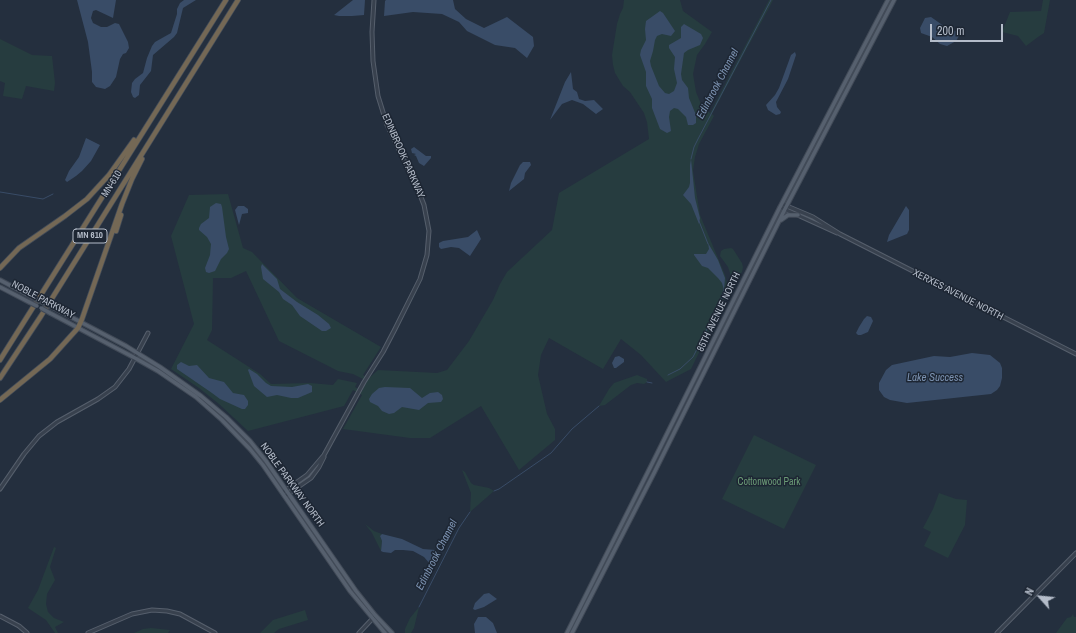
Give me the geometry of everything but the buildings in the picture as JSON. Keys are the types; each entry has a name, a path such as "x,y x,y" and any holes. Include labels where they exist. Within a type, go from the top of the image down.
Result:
{"highway":[{"name":"MN 610","path":"145,128 226,0"},
{"name":"MN-610","path":"0,378 41,316 238,0"},
{"path":"0,400 50,359 78,328 129,186 141,161 179,95"},
{"name":"MN-610","path":"0,360 145,128"},
{"path":"0,268 19,248 87,199 104,181 134,140 145,128"}],"main road":[{"name":"85TH AVENUE NORTH","path":"567,633 649,472 781,205 888,0"},
{"name":"85TH AVENUE NORTH","path":"572,633 771,236 894,0"},
{"path":"771,236 776,231 783,218 790,214 798,215"},
{"name":"NOBLE PARKWAY","path":"0,280 54,308"},
{"name":"NOBLE PARKWAY","path":"0,287 78,328"},
{"name":"NOBLE PARKWAY NORTH","path":"54,308 138,353 192,389 222,413 258,451 385,633"},
{"name":"NOBLE PARKWAY NORTH","path":"78,328 135,358 187,391 222,420 254,453 286,493"},
{"name":"NOBLE PARKWAY NORTH","path":"373,617 392,633"}],"street":[{"name":"EDINBROOK PARKWAY","path":"286,493 306,481 314,474 322,461 364,382 386,346 416,288 423,271 428,247 428,226 422,200 388,125 378,96 372,52 374,0"},
{"name":"XERXES AVENUE NORTH","path":"781,205 812,217 840,234 1076,354"},
{"name":"XERXES AVENUE NORTH","path":"786,207 798,215 840,234"},
{"path":"0,489 24,454 39,436 57,422 94,402 107,393 122,379 148,333"},
{"path":"997,633 1016,612 1076,553"},
{"path":"88,633 132,614 152,610 180,614 215,633"},
{"path":"0,616 16,624 27,633"},
{"path":"359,633 373,617"}],"green space":[{"path":"624,0 680,0 683,11 712,32 697,55 693,74 696,92 701,104 710,113 769,0 773,0 712,114 714,116 699,144 695,157 693,171 700,215 727,283 726,295 722,306 691,369 666,382 641,355 621,339 603,369 549,338 541,355 538,375 547,414 555,429 555,440 519,470 481,406 430,438 410,438 343,429 362,395 353,390 344,406 248,431 219,404 171,369 194,324 171,236 189,195 228,194 243,248 252,252 297,298 381,347 363,375 369,378 378,370 437,373 447,370 469,341 493,300 507,272 552,230 559,193 649,139 647,122 644,113 630,92 623,86 615,73 613,65 612,55 617,24 623,8","holes":["246,271 279,341 338,371 353,374 367,381 362,391 355,387 357,383 338,379 333,385 310,383 271,384 260,374 207,340 212,330 213,278 231,278"]},
{"path":"1043,0 1050,0 1044,33 1026,46 1018,36 1002,32 1010,12 1041,11"},
{"path":"0,39 32,55 52,56 55,83 54,91 26,86 22,99 3,96 5,83 0,81"},
{"path":"731,248 742,263 743,267 742,272 736,278 731,276 728,267 720,256 721,251"},
{"path":"637,375 647,379 647,382 644,384 637,383 631,385 605,405 599,406 614,383"},
{"name":"Cottonwood Park","path":"754,435 816,465 784,529 722,499"},
{"path":"462,470 474,485 489,488 494,491 470,512 471,493"},
{"path":"939,493 956,499 967,500 965,525 948,558 924,546 931,532 923,528"},
{"path":"365,524 374,531 382,534 380,536 382,541 381,551 372,533"},
{"path":"54,547 56,548 50,567 55,580 47,594 46,604 48,612 54,618 64,622 55,627 58,633 55,633 46,620 28,608 38,590"},
{"path":"419,607 414,628 411,633 405,633 405,629 410,618"},
{"path":"305,610 308,620 279,629 274,633 260,633 273,620"},
{"path":"1073,614 1074,617 1076,617 1076,633 1056,633 1067,618 1071,617"},
{"path":"151,628 170,630 168,633 134,633 143,629"}],"water":[{"path":"77,0 116,0 113,18 96,10 93,11 91,18 93,23 101,27 107,27 115,23 119,24 128,42 129,48 120,59 116,77 110,86 105,89 96,87 92,82 88,42"},
{"path":"184,0 196,0 183,8 177,33 153,55 151,71 140,85 139,95 135,98 133,97 131,92 132,83 143,73 147,58 155,42 171,33 177,14 177,9 180,3"},
{"path":"353,0 365,0 364,15 334,15"},
{"path":"386,0 453,0 455,9 466,19 484,28 507,17 533,37 534,46 527,58 515,48 495,45 467,31 459,22 442,14 413,12 384,16"},
{"path":"660,11 675,31 671,36 662,34 657,36 650,61 659,86 665,93 669,94 674,91 677,83 674,69 675,57 669,48 669,45 681,38 681,27 684,24 701,34 703,38 700,45 684,53 681,74 682,80 688,88 689,98 696,115 696,123 693,125 688,125 686,117 678,109 674,108 670,111 669,117 671,131 667,133 660,129 652,108 652,99 646,86 646,72 640,55 646,40 646,21"},
{"path":"931,17 948,29 956,31 959,36 956,41 947,46 940,44 932,37 921,33 920,28 925,18"},
{"path":"795,52 796,55 788,79 776,102 777,107 781,112 780,114 776,115 768,110 766,105 779,88 791,55"},
{"path":"571,72 573,89 577,92 579,99 585,101 594,100 603,109 596,114 583,104 572,100 562,104 550,120 565,82"},
{"path":"86,138 100,145 91,161 82,171 67,182 65,180 69,171 79,157"},
{"path":"414,147 426,156 431,156 424,166 419,163 414,155 416,154 412,153 411,149"},
{"path":"691,159 695,198 700,218 699,224 691,204 683,195 690,183"},
{"path":"523,162 530,162 531,165 525,173 524,179 509,191 511,183"},
{"path":"216,203 221,204 222,207 229,249 221,259 215,271 209,273 206,272 205,268 210,255 211,244 199,228 201,224 209,218 210,207"},
{"path":"238,206 244,206 248,209 248,213 242,214 239,225 235,210"},
{"path":"906,206 909,210 909,230 907,234 887,242 889,235"},
{"path":"477,230 481,239 470,256 459,248 451,247 441,249 439,247 439,243 443,241 468,237"},
{"path":"708,243 718,260 725,278 724,290 722,283 718,278 708,268 702,266 694,255 706,254 709,249"},
{"path":"262,264 277,279 280,289 318,315 329,324 331,328 326,331 322,331 300,316 292,305 283,299 279,292 263,279"},
{"path":"867,316 871,317 873,321 868,332 858,335 856,333"},
{"name":"Lake Success","path":"972,353 990,355 1000,363 1002,368 1002,378 1000,386 991,394 907,403 890,400 884,397 879,390 879,383 886,370 892,365 934,356 950,357"},
{"path":"619,356 624,359 624,362 614,368 612,363 615,357"},
{"path":"181,362 189,366 197,365 209,378 224,382 233,393 244,395 248,401 248,405 245,409 242,409 220,399 177,369 177,365"},
{"path":"249,369 271,386 292,387 308,384 312,386 312,392 298,398 277,395 267,397 254,386 248,370"},
{"path":"379,388 410,388 422,398 430,393 438,392 442,395 443,399 441,402 428,403 419,410 402,407 394,413 389,414 382,411 378,406 370,402 369,399"},
{"path":"382,534 402,539 423,549 435,550 437,554 436,557 430,564 424,557 413,551 395,550 391,553 383,552 381,551 382,541 380,536"},
{"path":"489,593 497,599 484,607 475,610 473,609 475,603 484,594"},
{"path":"478,617 486,617 493,623 497,633 475,633 474,624"}],"waterway":[{"name":"Edinbrook Channel","path":"691,159 698,139 771,0"},
{"path":"0,192 43,199 53,194"},
{"name":"Edinbrook Channel","path":"699,221 708,244"},
{"name":"Edinbrook Channel","path":"668,375 680,369 693,357 721,301 724,289"},
{"name":"Edinbrook Channel","path":"647,382 652,383"},
{"name":"Edinbrook Channel","path":"494,491 551,453 572,429 599,406"},
{"name":"Edinbrook Channel","path":"419,607 459,528 470,512"}]}
